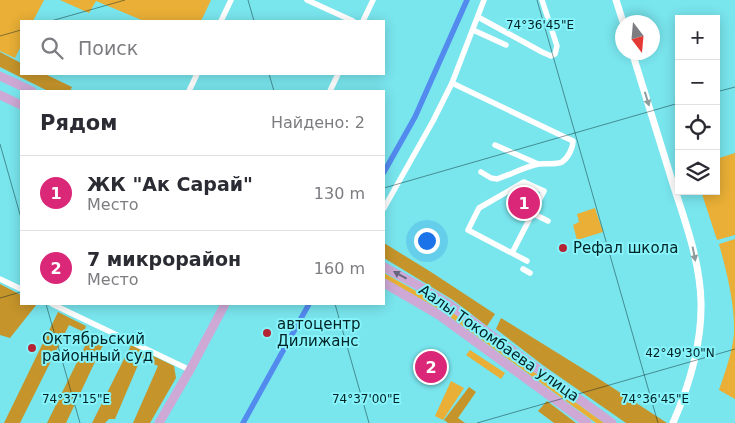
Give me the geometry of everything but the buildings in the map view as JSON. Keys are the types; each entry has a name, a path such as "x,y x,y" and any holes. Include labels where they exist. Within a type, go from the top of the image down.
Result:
{"main road":[{"path":"0,76 30,90"},
{"path":"0,95 20,105"},
{"name":"Аалы Токомбаева улица","path":"385,267 447,303 612,423"},
{"name":"Аалы Токомбаева улица","path":"385,284 439,315 587,423"},
{"path":"159,423 224,305"}],"street":[{"path":"221,20 231,0"},
{"path":"307,0 351,20"},
{"path":"363,20 373,0"},
{"path":"385,206 452,84 484,0"},
{"path":"478,17 552,56 556,52 557,46 542,0"},
{"path":"616,0 621,15"},
{"path":"473,30 506,45"},
{"path":"635,60 693,246 700,283 701,316 697,352 693,369 673,423"},
{"path":"189,90 197,75"},
{"path":"330,90 338,75"},
{"path":"452,84 573,141 573,147 564,161 560,163 538,164 498,178 491,178 481,172"},
{"path":"495,145 538,164"},
{"path":"512,253 544,191 524,182 479,208 468,230 527,261"},
{"path":"532,213 548,221"},
{"path":"522,269 530,273"},
{"path":"0,279 20,289"},
{"path":"54,305 190,370"}],"shaded area":[{"path":"0,0 44,0 34,20 20,20 20,48 15,58 0,51"},
{"path":"60,0 211,0 201,20 142,20 96,1 89,13"},
{"path":"0,52 20,62 20,75 47,75 72,87 70,90 46,90 0,67"},
{"path":"735,153 735,235 717,240 702,195 720,195 720,158"},
{"path":"595,208 603,232 577,240 573,225 579,222 577,214"},
{"path":"735,239 735,399 719,390 730,356 734,323 728,277 719,244"},
{"path":"385,244 495,314 487,326 453,300 385,259"},
{"path":"385,274 446,308 604,423 596,423 442,311 385,279"},
{"path":"0,284 20,294 20,305 36,305 10,338 0,335"},
{"path":"58,312 86,326 84,332 69,325 20,423 4,423"},
{"path":"501,318 667,423 626,423 544,366 496,329"},
{"path":"88,340 103,345 66,423 47,423"},
{"path":"131,345 174,366 176,378 150,423 133,423 158,366 128,352"},
{"path":"470,350 505,373 501,379 466,355"},
{"path":"125,357 138,365 115,419 109,419 105,423 92,423"},
{"path":"451,381 464,388 443,420 435,416"},
{"path":"469,387 476,392 458,418 465,423 448,423 444,420"},
{"path":"547,401 576,423 554,423 538,411"}],"waterway":[{"path":"385,170 415,117 467,0"},
{"path":"243,423 308,305"}],"place":[{"name":"ЖК \"Ак Сарай\"","path":"524,203"},
{"name":"Рефал школа","path":"563,248"},
{"name":"автоцентр Дилижанс","path":"267,333"},
{"name":"Октябрьский районный суд","path":"32,348"},
{"name":"7 микрорайон","path":"431,367"}]}
